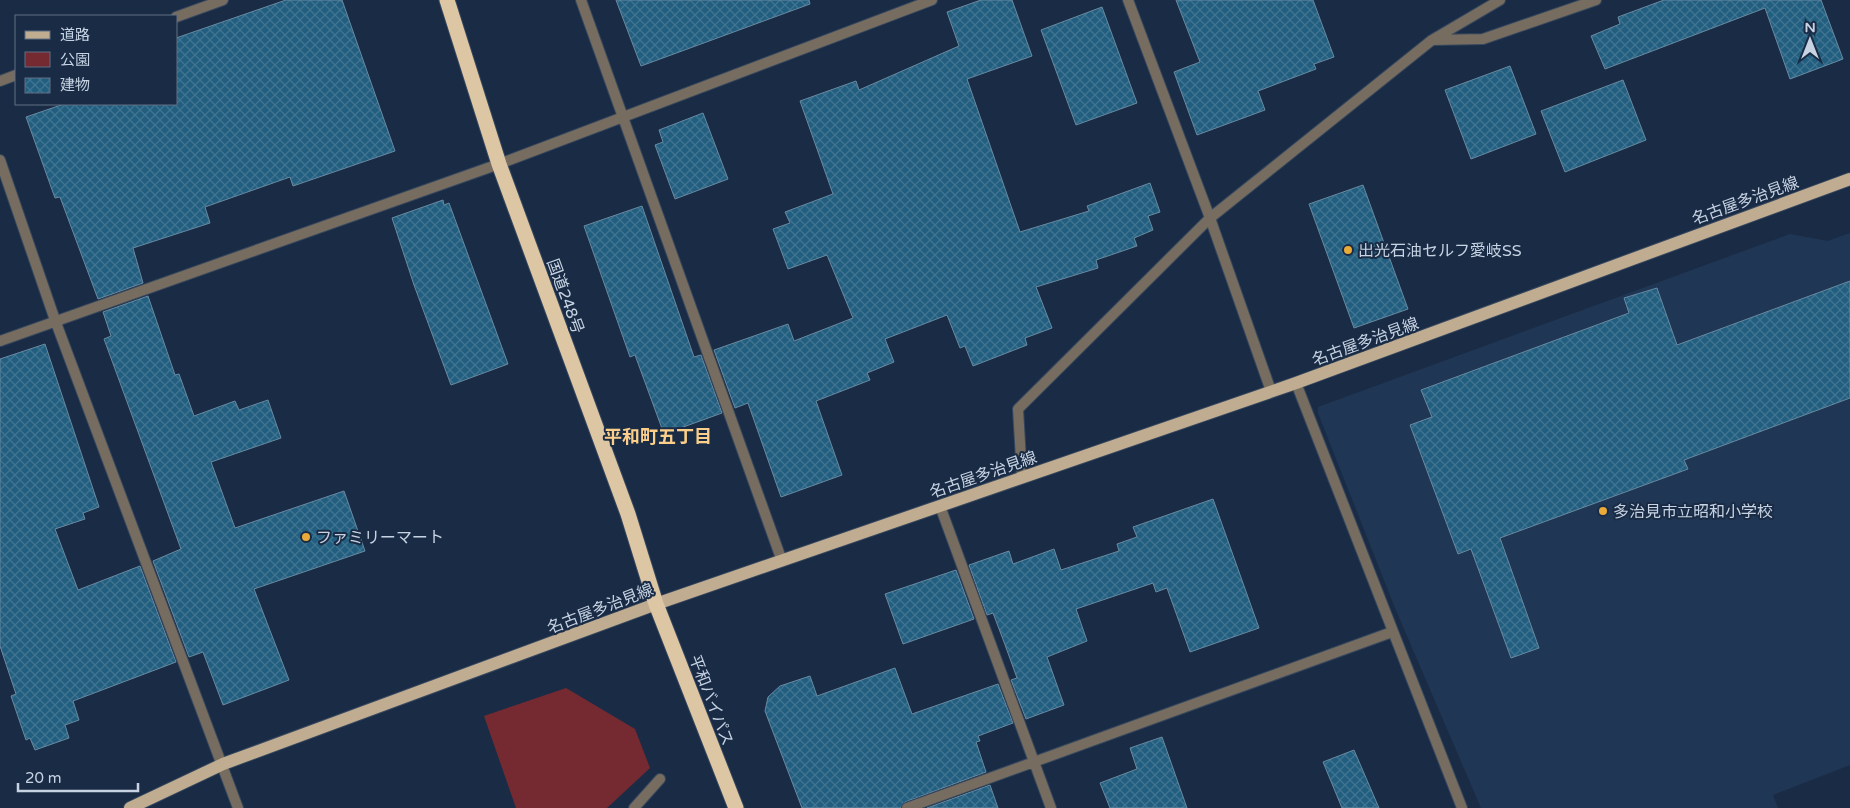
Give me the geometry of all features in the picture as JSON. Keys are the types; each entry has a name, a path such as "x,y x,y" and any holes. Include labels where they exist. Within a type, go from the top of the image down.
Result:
{"highway":[{"name":"国道248号","path":"447,0 499,164 628,514 656,604"},
{"name":"平和バイパス","path":"656,604 736,808"}],"main road":[{"name":"名古屋多治見線","path":"130,808 223,764 656,604 1271,391 1296,384 1850,179"}],"street":[{"path":"178,16 223,0"},
{"path":"581,0 782,560"},
{"path":"0,341 499,164 932,0"},
{"path":"1128,0 1210,218 1271,391"},
{"path":"1022,477 1018,410 1210,218 1432,40 1500,0"},
{"path":"1432,40 1483,39 1596,0"},
{"path":"0,81 15,75"},
{"path":"0,160 55,320 238,808"},
{"path":"1296,384 1462,808"},
{"path":"940,506 1051,808"},
{"path":"907,808 1392,632"},
{"path":"634,808 660,779"}],"shaded area":[{"name":"多治見市立昭和小学校","path":"1850,233 1850,765 1773,795 1778,808 1481,808 1395,608 1318,413 1318,407 1790,234 1828,241"}],"green space":[{"path":"566,688 635,729 650,768 607,808 516,808 484,716"}],"building":[{"path":"286,0 342,0 395,151 293,186 290,177 205,207 210,223 133,248 143,283 98,299 60,197 55,198 26,117 61,105 178,105 178,37"},
{"path":"616,0 809,0 810,4 641,66"},
{"path":"981,0 1012,0 1032,56 967,79 1020,232 1089,211 1087,206 1150,183 1160,212 1148,216 1153,230 1134,238 1137,246 1096,260 1098,268 1036,287 1052,328 1025,338 1027,345 973,366 965,346 960,348 947,315 885,339 894,362 867,373 870,380 816,401 842,475 781,497 748,403 735,408 714,350 788,324 794,341 853,318 827,255 788,269 773,229 790,223 785,212 833,194 800,101 856,81 859,90 959,46 947,12"},
{"path":"1176,0 1313,0 1334,57 1314,64 1316,69 1258,91 1265,110 1197,135 1174,72 1200,62"},
{"path":"1664,0 1821,0 1843,59 1790,79 1765,8 1605,69 1591,36 1620,24 1618,17"},
{"path":"1102,7 1137,103 1076,125 1041,30"},
{"path":"1510,66 1536,134 1471,159 1445,90"},
{"path":"1623,80 1646,140 1565,172 1541,111"},
{"path":"703,113 728,179 675,199 655,145 663,142 659,130"},
{"path":"1363,185 1408,309 1354,328 1309,204"},
{"path":"443,200 444,205 449,203 508,364 451,385 414,285 392,218"},
{"path":"642,206 694,357 701,355 722,413 664,434 635,355 630,357 584,226"},
{"path":"1850,281 1850,398 1684,460 1688,469 1500,538 1539,648 1511,658 1471,549 1458,554 1410,425 1432,417 1421,390 1629,313 1624,298 1657,288 1677,345"},
{"path":"148,296 175,375 179,374 194,416 235,401 239,410 268,400 281,438 211,462 235,528 344,491 365,551 254,589 289,680 223,705 203,652 189,657 153,561 181,549 104,339 111,336 103,312"},
{"path":"45,344 99,507 83,513 85,519 55,529 78,590 140,566 176,662 73,701 79,720 65,725 69,738 35,750 30,738 26,740 11,696 16,694 0,646 0,359"},
{"path":"1213,499 1259,628 1190,652 1167,588 1156,592 1153,583 1076,609 1087,641 1047,657 1064,705 1026,719 1011,680 1017,678 1004,642 993,613 987,615 969,565 1009,551 1013,564 1054,549 1061,570 1119,551 1117,544 1137,537 1133,527"},
{"path":"956,570 974,619 903,644 885,594"},
{"path":"895,668 912,714 998,684 1013,723 978,736 980,741 976,742 986,772 905,802 900,808 802,808 765,711 768,697 780,686 810,676 817,696"},
{"path":"1162,737 1187,808 1110,808 1100,783 1137,769 1130,748"},
{"path":"1354,750 1379,808 1342,808 1323,762"},
{"path":"990,785 998,808 927,808"}],"place":[{"name":"出光石油セルフ愛岐SS","path":"1348,250"},
{"name":"多治見市立昭和小学校","path":"1603,511"},
{"name":"ファミリーマート","path":"306,537"}],"district":[{"name":"平和町五丁目","path":"658,437"}]}
